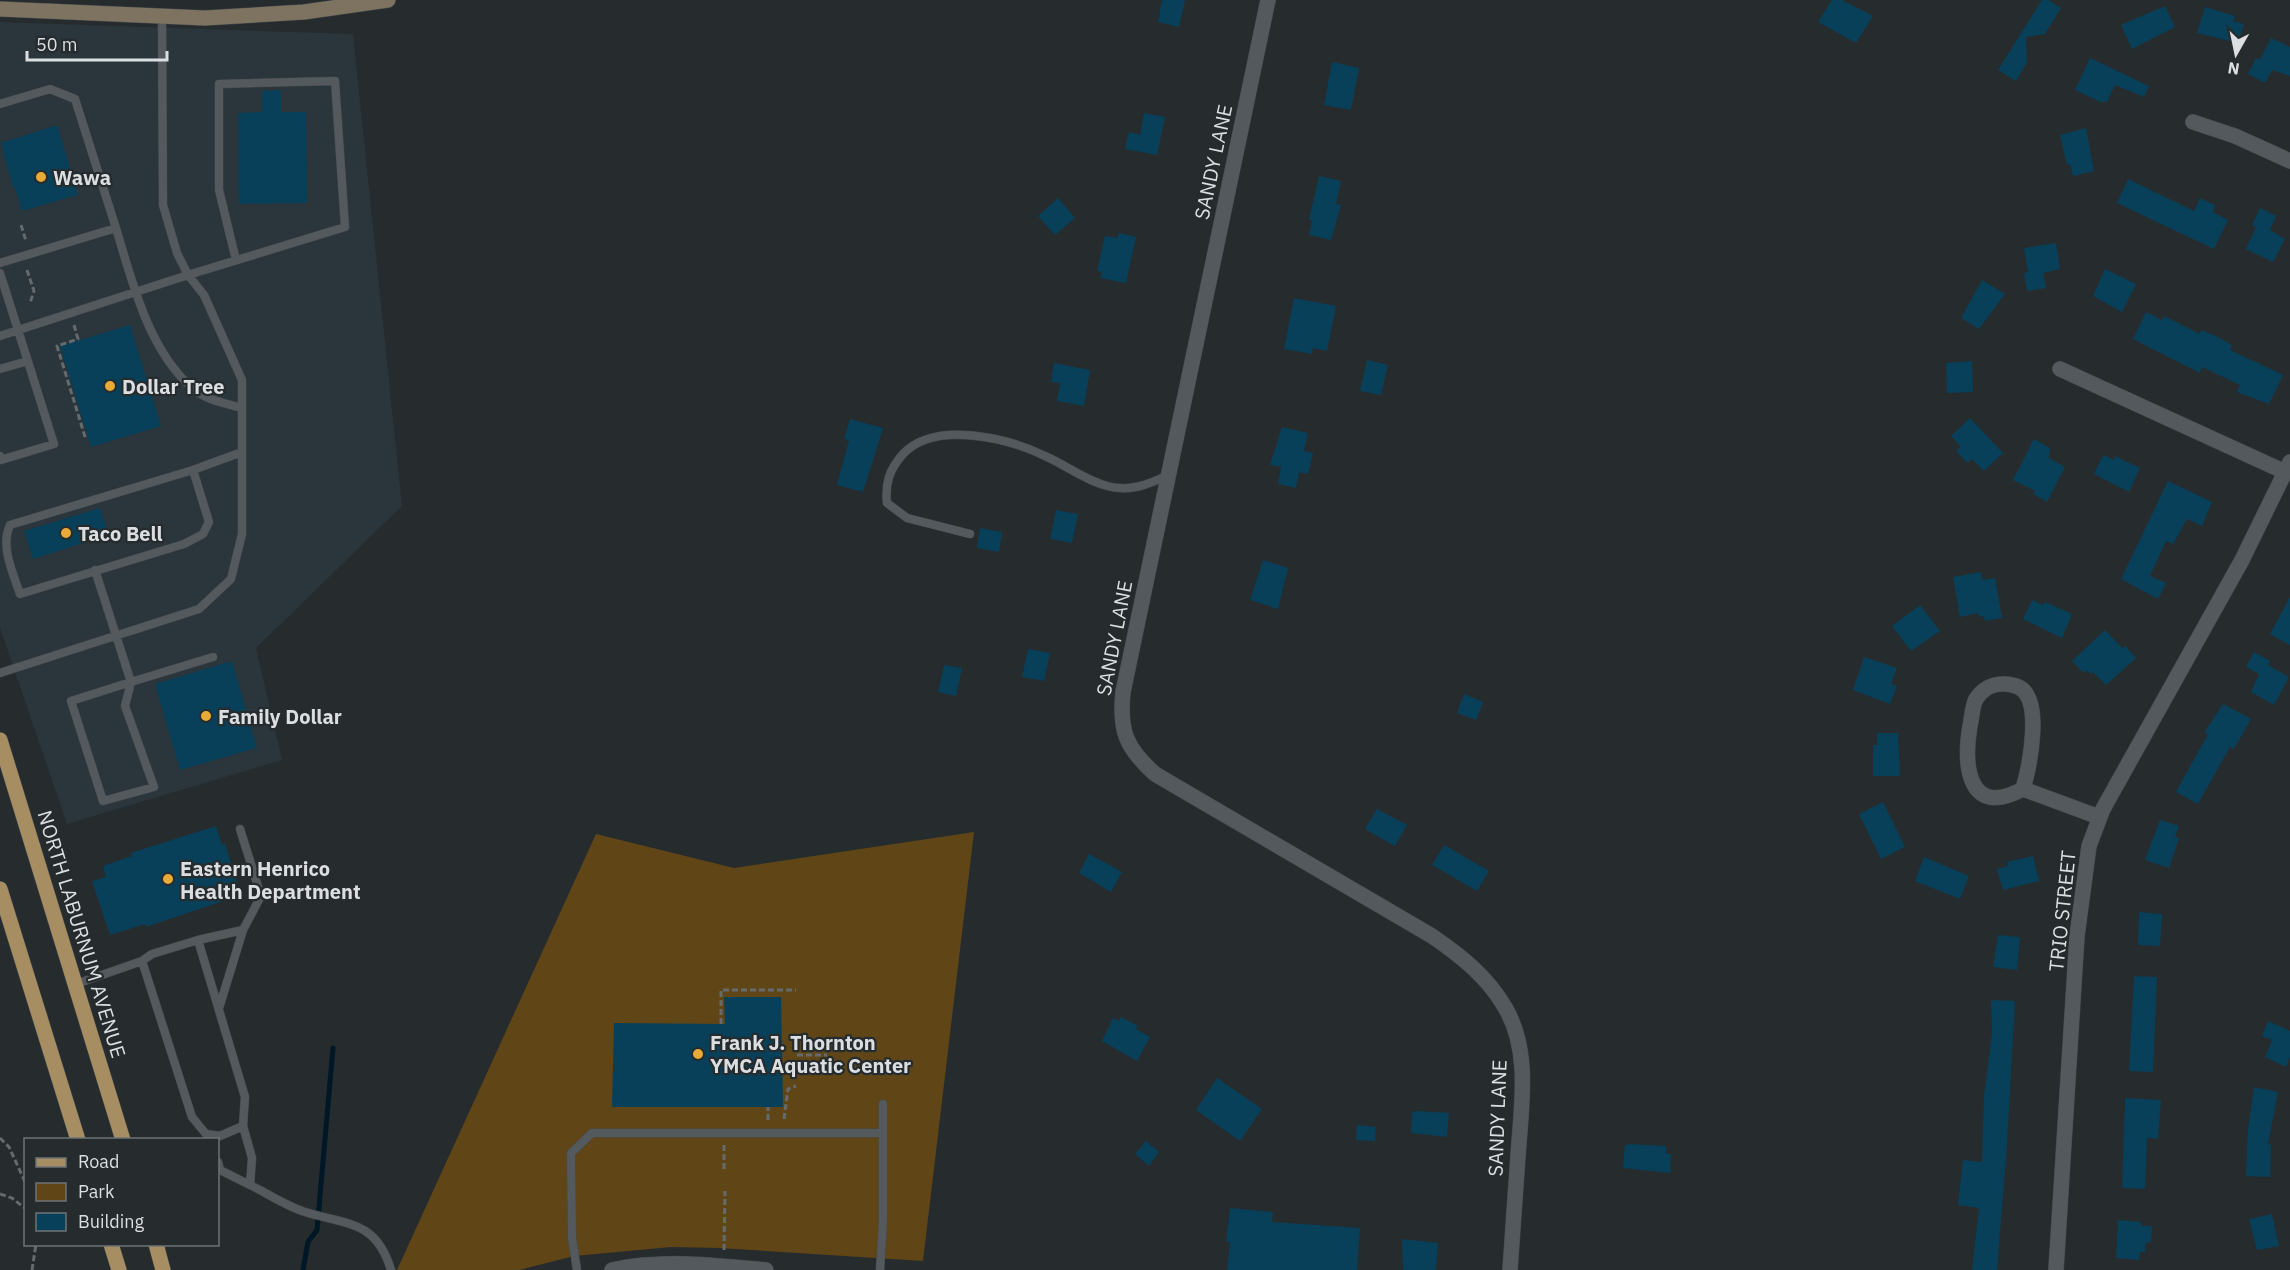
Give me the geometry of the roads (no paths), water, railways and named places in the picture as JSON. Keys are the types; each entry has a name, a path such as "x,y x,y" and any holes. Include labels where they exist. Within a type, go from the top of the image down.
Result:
{"main road":[{"path":"0,9 205,18 252,16 388,0"},
{"name":"NORTH LABURNUM AVENUE","path":"0,740 122,1138"},
{"path":"0,889 77,1138"},
{"path":"111,1246 119,1270"},
{"path":"156,1246 164,1270"}],"street":[{"name":"SANDY LANE","path":"1268,0 1123,692 1122,725 1138,759 1155,774 1432,936 1456,953 1488,983 1513,1025 1522,1058 1510,1270"},
{"path":"2193,122 2235,136 2290,161"},
{"path":"2060,369 2288,467"},
{"name":"TRIO STREET","path":"2056,1270 2077,936 2089,846 2099,817 2242,560 2288,467"},
{"path":"2024,789 2033,733 2027,695 2019,687 2003,684 1988,687 1975,700 1968,738 1970,783 1982,796 1994,798 2010,796 2024,789 2099,817"},
{"path":"612,1270 628,1266 698,1263 766,1270"}],"lane":[{"path":"0,673 199,609 231,579 242,534 242,380 204,295 188,275 177,253 163,205 162,16"},
{"path":"0,336 345,226 335,81 219,84 219,190 236,260"},
{"path":"0,104 50,89 75,99 136,292 156,339 179,375 193,390 212,399 242,408"},
{"path":"0,263 116,228"},
{"path":"0,273 54,444 1,460 0,456"},
{"path":"0,369 28,361"},
{"path":"969,534 907,518 887,504 885,484 894,464 910,447 931,437 954,434 981,437 1043,454 1084,477 1107,486 1145,487 1169,475"},
{"path":"193,470 209,522 203,534 184,544 20,594 4,546 5,533 10,525 193,470 242,452"},
{"path":"95,570 131,682 125,706 154,787 103,801 71,701 131,682 213,657"},
{"path":"218,1009 243,930 261,896 240,829"},
{"path":"76,984 142,961 152,954 198,940 243,930"},
{"path":"198,940 245,1097 243,1126 252,1158 250,1185"},
{"path":"142,961 192,1117 208,1137 220,1136 243,1126"},
{"path":"880,1270 883,1221 883,1104"},
{"path":"577,1270 572,1238 571,1153 592,1133 883,1133"},
{"path":"219,1166 220,1170 304,1211 354,1223 374,1236 386,1254 391,1270"}],"waterway":[{"path":"303,1270 308,1242 317,1230 333,1048"}],"place":[{"name":"Wawa","path":"41,177"},
{"name":"Dollar Tree","path":"110,386"},
{"name":"Taco Bell","path":"66,533"},
{"name":"Family Dollar","path":"206,716"},
{"name":"Eastern Henrico Health Department","path":"168,879"},
{"name":"Frank J. Thornton YMCA Aquatic Center","path":"698,1054"}]}
